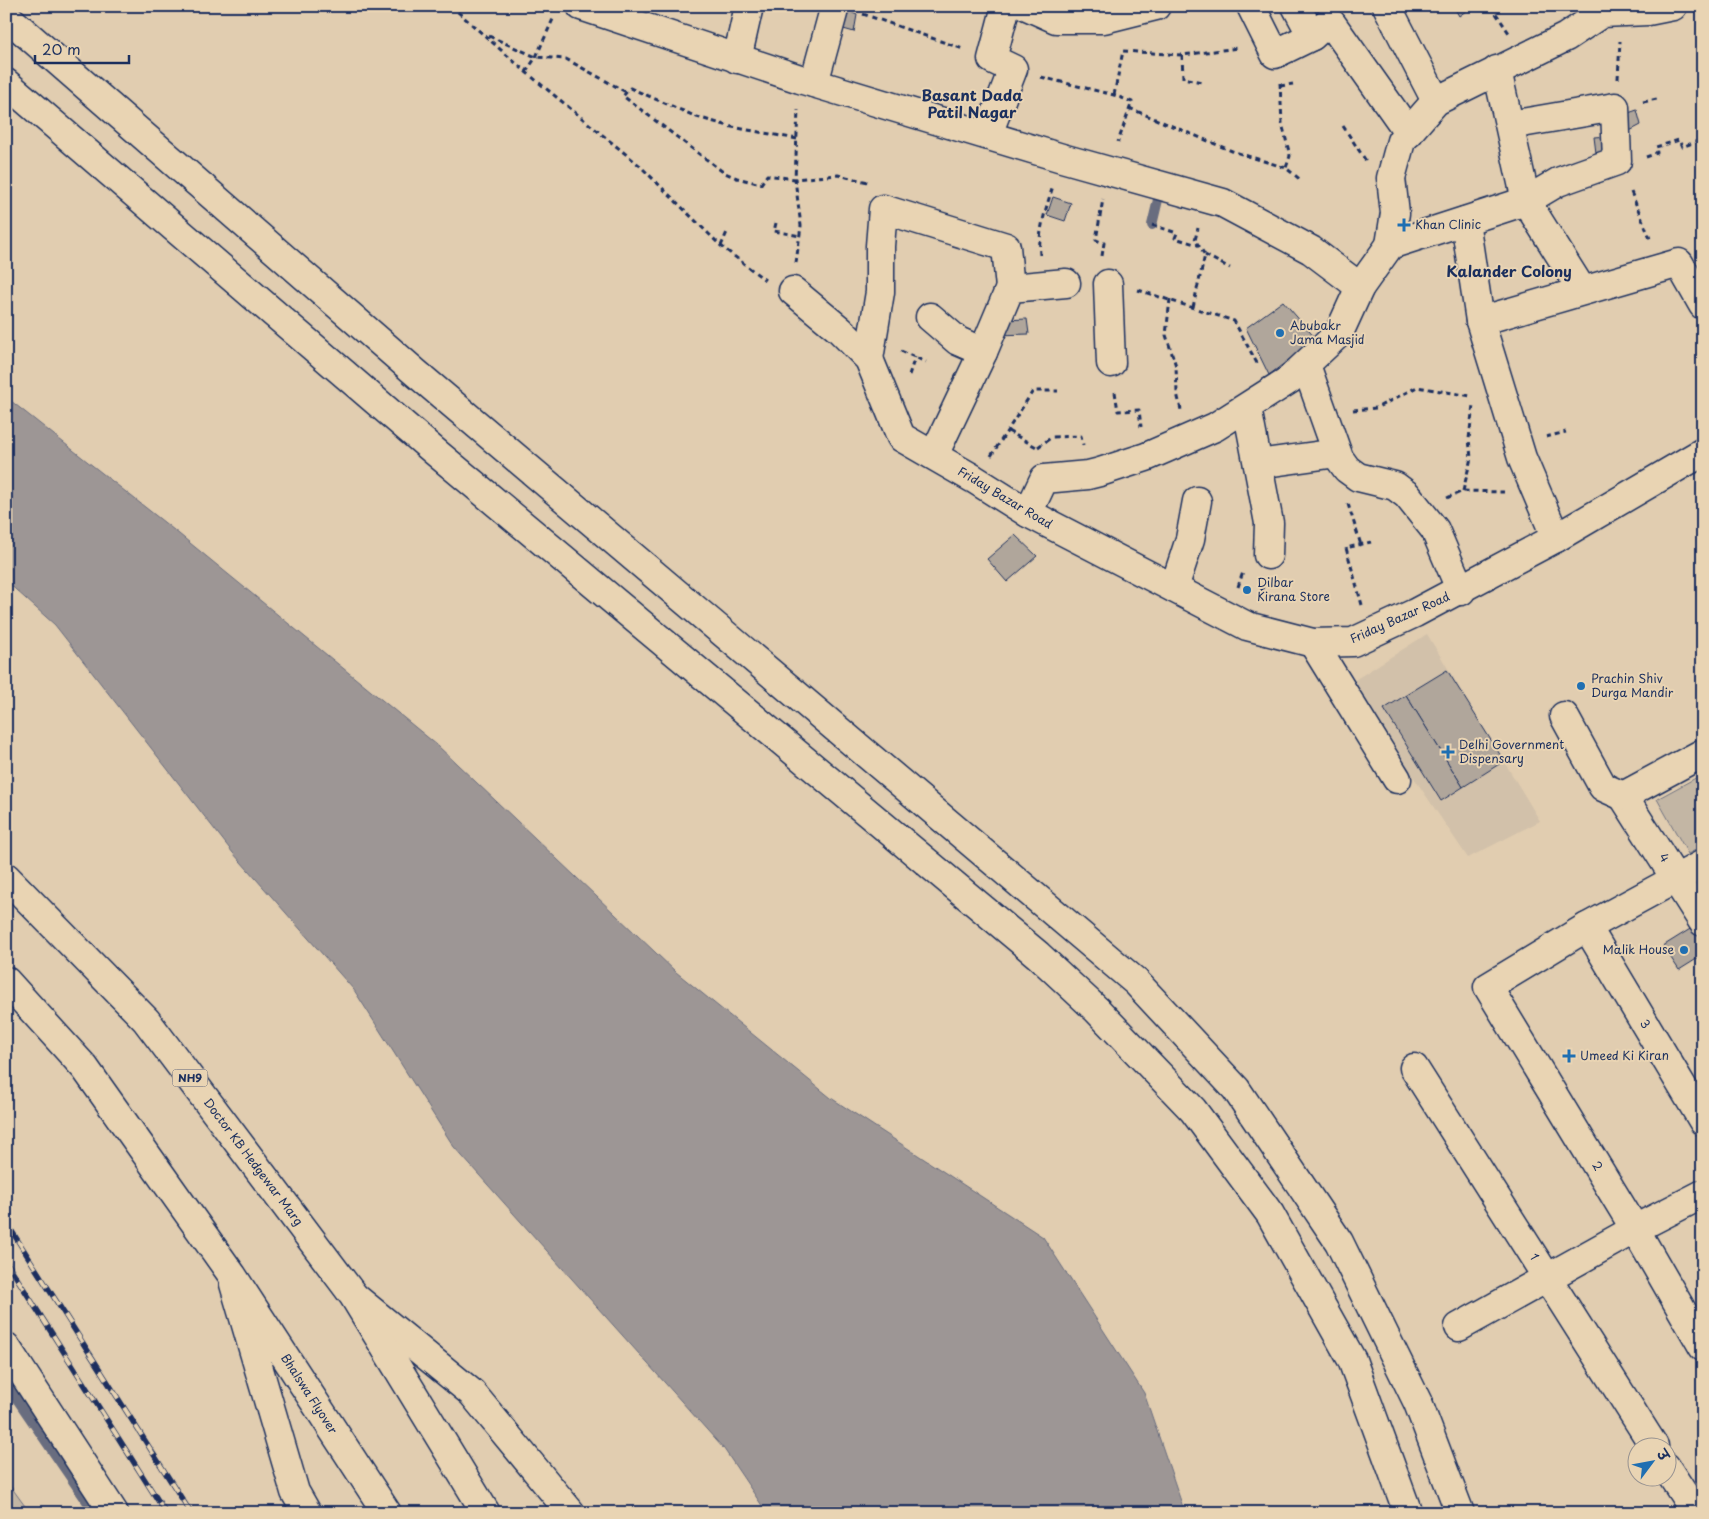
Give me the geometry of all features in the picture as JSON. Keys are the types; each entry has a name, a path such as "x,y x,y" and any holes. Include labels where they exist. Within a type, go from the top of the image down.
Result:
{"main road":[{"path":"581,6 807,81 1109,172 1206,199 1243,212 1311,250 1360,287"},
{"path":"737,59 749,6"},
{"path":"807,81 835,6"},
{"path":"988,134 1002,64 1006,6"},
{"path":"1027,6 1056,19 1104,19 1156,6"},
{"path":"1251,6 1275,54 1312,36 1327,24 1332,24 1408,133"},
{"path":"1296,6 1312,36"},
{"path":"1387,6 1436,102"},
{"path":"1028,514 1044,479 1088,475 1146,457 1189,439 1258,401 1306,364 1339,333 1360,287 1390,245 1395,213 1391,178 1401,141 1436,102 1566,37 1602,14 1622,10 1648,11 1673,6"},
{"path":"6,16 416,373 1136,982 1236,1089 1338,1242 1418,1403 1460,1513"},
{"path":"1497,70 1526,201 1582,290"},
{"path":"6,83 433,450 1038,955 1097,1010 1193,1110 1270,1214 1352,1360 1408,1513"},
{"path":"1390,245 1526,201 1558,182 1616,161 1615,107 1510,125"},
{"path":"869,359 880,292 880,246 883,209 986,251 1006,247 1010,288 983,352 934,455"},
{"path":"1466,221 1480,321 1522,458 1556,538"},
{"path":"1480,321 1679,263 1703,305"},
{"path":"1105,271 1111,363"},
{"path":"1010,288 1054,283"},
{"path":"792,292 840,330 869,359"},
{"path":"930,317 958,340 983,352"},
{"name":"Friday Bazar Road","path":"869,359 901,437 974,478 1028,514 1174,588 1255,628 1313,643 1353,642 1461,591 1700,461"},
{"path":"1306,364 1337,454 1347,469 1358,477 1395,486 1407,495 1417,511 1435,530 1461,591"},
{"path":"1258,401 1258,464 1268,523 1268,555"},
{"path":"1258,464 1337,454"},
{"path":"1174,588 1190,539 1197,502"},
{"path":"1313,643 1397,779"},
{"path":"1564,716 1603,787 1623,796 1703,753"},
{"name":"4","path":"1623,796 1677,878 1703,922"},
{"path":"1588,927 1703,864"},
{"name":"Doctor KB Hedgewar Marg","path":"6,877 146,1020 353,1295"},
{"name":"2","path":"1588,927 1488,987 1635,1229 1703,1347"},
{"name":"3","path":"1588,927 1703,1121"},
{"path":"6,981 84,1068 232,1275 295,1492 307,1513"},
{"name":"1","path":"1414,1068 1648,1436"},
{"path":"1459,1327 1635,1229 1703,1194"},
{"name":"Bhalswa Flyover","path":"232,1275 387,1513"},
{"path":"353,1295 486,1513"},
{"path":"353,1295 472,1393 571,1513"},
{"path":"6,1346 114,1513"},
{"path":"1676,1482 1692,1507"}],"path":[{"path":"451,6 526,72 638,165 721,246 769,283 792,292 801,226 794,179 797,139 807,81"},
{"path":"1615,107 1621,46 1622,10"},
{"path":"862,14 1002,64 1114,94 1132,102 1109,172 1099,216 1096,240 1104,242 1105,271"},
{"path":"526,72 536,57 555,15"},
{"path":"485,34 536,57 566,59 626,92"},
{"path":"1114,94 1123,51 1182,55 1246,46"},
{"path":"1275,54 1280,86 1282,123 1290,156 1286,168"},
{"path":"1182,55 1183,78 1202,82"},
{"path":"1280,86 1293,84"},
{"path":"797,139 732,127 697,117 630,88 623,96 723,172 761,184 767,174 794,179 838,175 881,185 880,203 883,209"},
{"path":"1130,108 1232,151 1286,168 1302,180"},
{"path":"1616,161 1621,165 1657,153 1656,147 1679,140 1682,147 1703,139"},
{"path":"1054,283 1039,245 1044,216 1062,158"},
{"path":"1631,192 1651,242 1679,263"},
{"path":"1206,199 1195,240 1205,256 1230,268"},
{"path":"776,222 774,231 800,236"},
{"path":"1152,225 1177,233 1175,238 1198,246"},
{"path":"721,246 728,230"},
{"path":"1192,307 1205,256"},
{"path":"1151,293 1234,321 1256,360 1258,401"},
{"path":"1170,299 1166,335 1176,366 1176,393 1189,439"},
{"path":"1111,363 1118,411 1139,410 1146,457"},
{"path":"1324,414 1376,408 1418,387 1474,396 1469,439 1471,458 1463,491"},
{"path":"974,478 1008,432 1032,391 1058,390"},
{"path":"1417,511 1463,491 1520,493 1534,488"},
{"path":"1370,634 1346,548 1371,542"},
{"path":"1255,628 1268,555"}],"shaded area":[{"path":"6,397 179,534 437,745 676,972 831,1098 1043,1237 1144,1393 1185,1513 767,1513 724,1449 454,1147 354,990 233,853 55,625 6,581"},
{"name":"Delhi Government Dispensary","path":"1427,634 1540,821 1468,858 1350,683"},
{"path":"1703,774 1703,846 1688,854 1657,799"},
{"path":"6,1480 30,1513 6,1513"}],"building":[{"path":"838,6 857,15 854,32 833,26"},
{"path":"1460,6 1473,6 1459,16 1455,9"},
{"path":"1637,110 1641,125 1620,136 1620,116"},
{"path":"1610,136 1614,155 1597,161 1594,137"},
{"path":"1053,197 1071,203 1065,221 1047,215"},
{"name":"Abubakr Jama Masjid","path":"1283,301 1316,339 1269,375 1246,328"},
{"path":"1027,319 1029,334 997,335 1004,320"},
{"path":"1015,535 1037,556 1007,582 987,559"},
{"path":"1447,670 1504,761 1463,787 1406,695"},
{"path":"1406,695 1463,787 1441,801 1384,709"},
{"name":"Malik House","path":"1695,926 1703,937 1703,955 1679,970 1663,946"}],"waterway":[{"path":"1152,225 1161,187"},
{"path":"6,1383 95,1513"}],"railway":[{"path":"6,1222 191,1513"},
{"path":"6,1261 166,1513"}],"place":[{"name":"Khan Clinic","path":"1404,225"},
{"name":"Abubakr Jama Masjid","path":"1280,333"},
{"name":"Dilbar Kirana Store","path":"1247,590"},
{"name":"Prachin Shiv Durga Mandir","path":"1581,686"},
{"name":"Delhi Government Dispensary","path":"1448,752"},
{"name":"Malik House","path":"1684,950"},
{"name":"Umeed Ki Kiran","path":"1569,1056"}],"district":[{"name":"Basant Dada Patil Nagar","path":"972,104"},
{"name":"Kalander Colony","path":"1509,272"}]}
